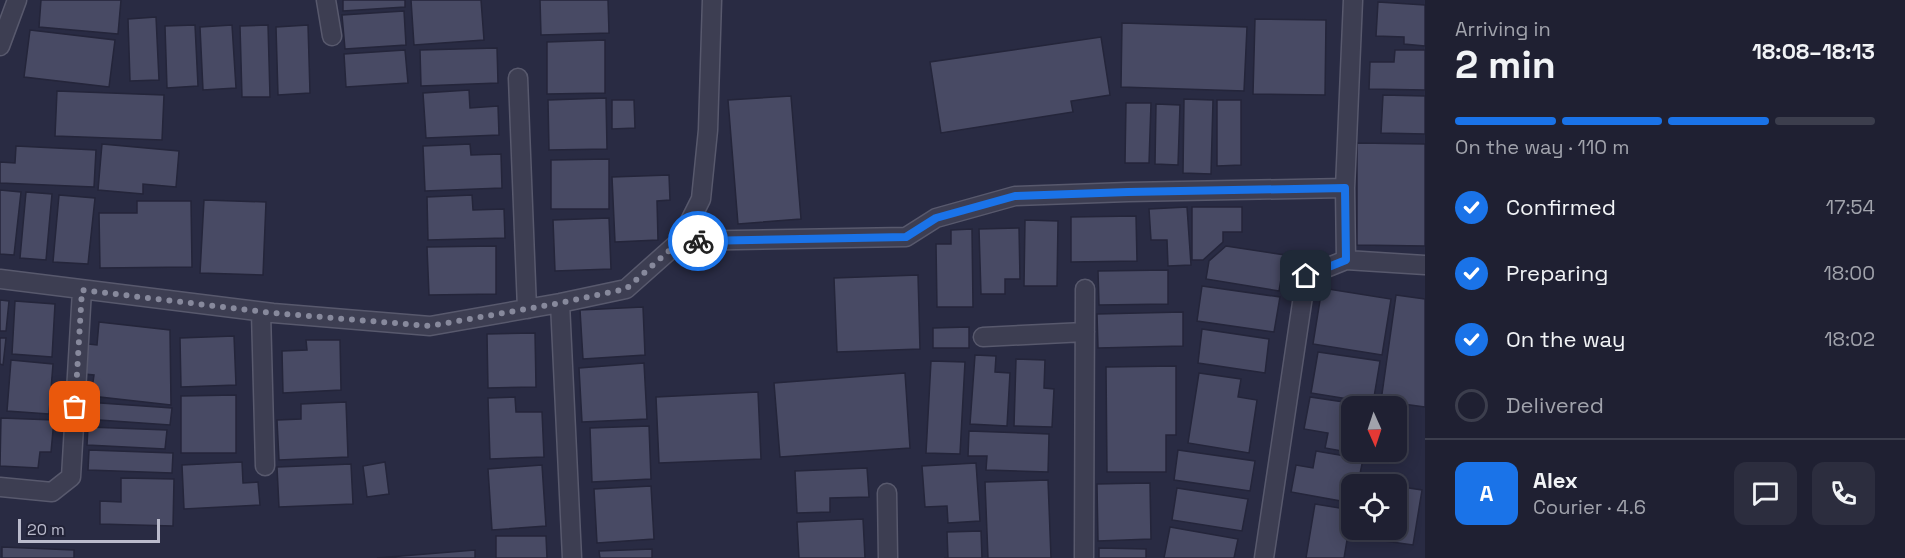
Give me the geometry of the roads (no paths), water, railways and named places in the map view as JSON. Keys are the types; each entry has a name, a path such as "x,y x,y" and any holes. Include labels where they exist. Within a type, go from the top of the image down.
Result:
{"street":[{"path":"0,46 17,0"},
{"path":"326,0 332,36"},
{"path":"0,279 261,312 430,326 626,289 680,241 701,199 708,130 712,0"},
{"path":"1346,260 1345,188 1353,0"},
{"path":"518,78 527,309"},
{"path":"680,241 906,237 936,218 1015,196 1345,188"},
{"path":"1264,558 1306,276 1346,260 1425,265"},
{"path":"1084,558 1085,289"},
{"path":"0,487 52,492 71,477 82,290"},
{"path":"560,303 572,558"},
{"path":"261,312 265,466"},
{"path":"983,337 1085,332"},
{"path":"887,493 888,558"}]}
